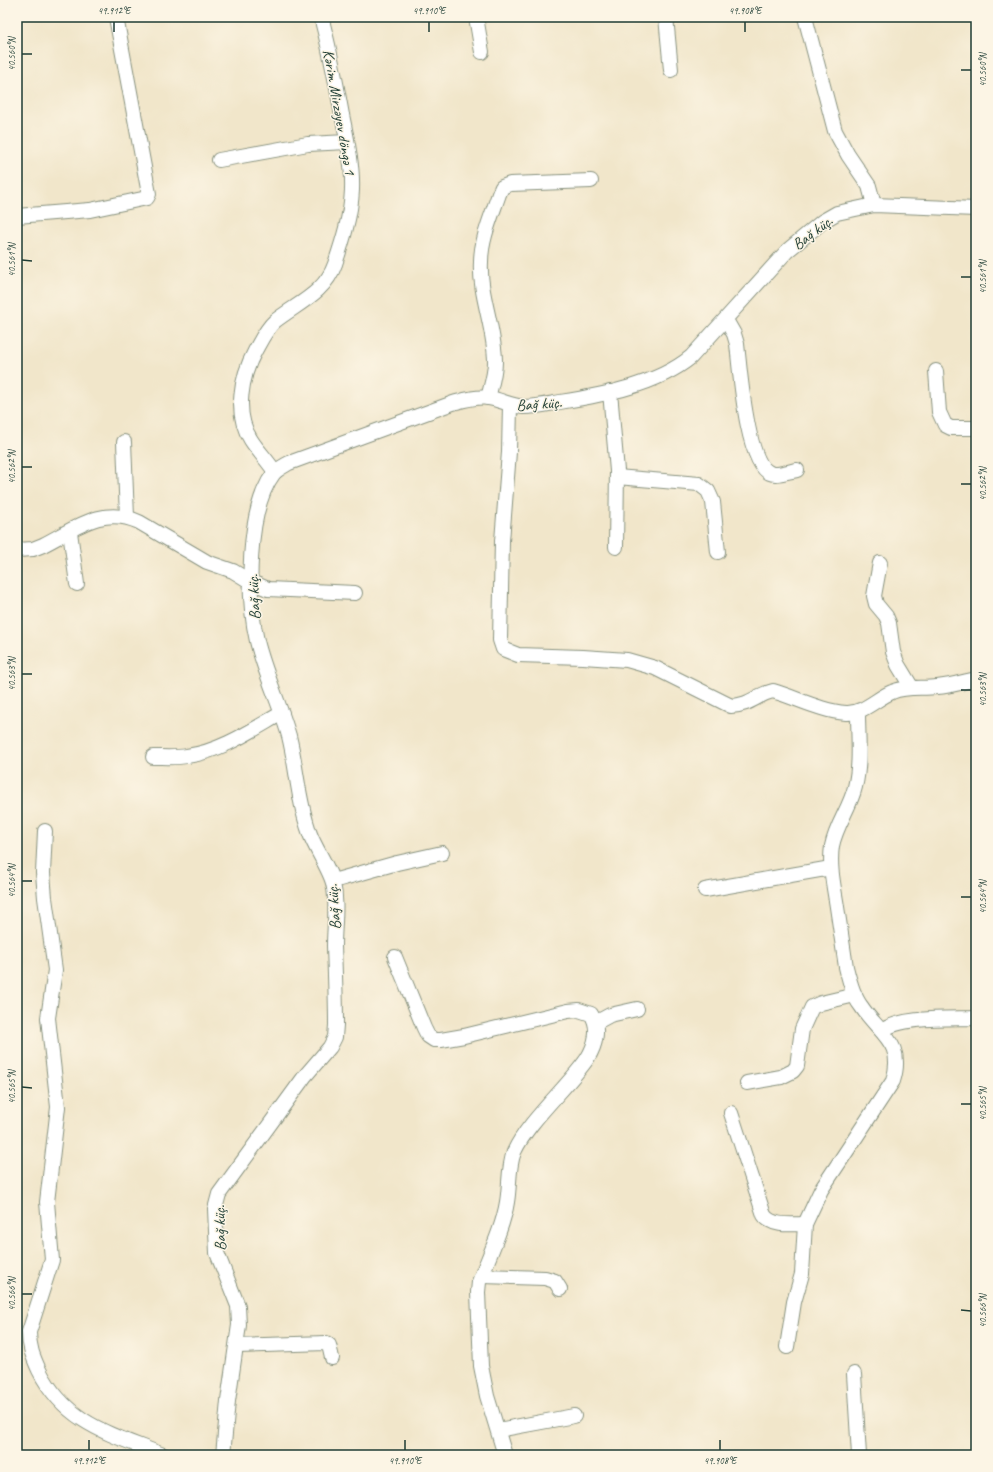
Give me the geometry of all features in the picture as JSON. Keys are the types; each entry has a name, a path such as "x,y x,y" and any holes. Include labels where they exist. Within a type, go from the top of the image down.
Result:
{"street":[{"path":"17,216 90,210 147,198 149,194 116,17"},
{"name":"Kərim Mirzəyev döngə 1","path":"276,472 251,440 246,431 241,403 246,366 265,332 274,322 316,294 323,286 335,265 350,214 352,182 347,142 331,52 321,17"},
{"path":"476,17 482,52"},
{"path":"666,17 671,70"},
{"path":"805,17 835,131 848,155 869,186 874,205"},
{"path":"219,160 308,144 347,142"},
{"path":"488,398 494,375 495,361 481,279 480,261 484,241 502,187 510,184 591,181"},
{"name":"Bağ küç.","path":"223,1455 228,1401 239,1325 238,1306 217,1253 215,1209 219,1194 305,1076 330,1047 335,1037 336,901 333,881 310,833 303,809 294,755 282,713 257,642 252,614 251,582 255,528 260,499 276,472 289,463 453,403 474,398 488,398 510,405 536,405 593,397 662,376 679,367 726,320 787,251 822,221 837,213 874,205 905,205 976,209"},
{"path":"726,320 734,334 737,344 751,442 763,469 771,474 797,470"},
{"path":"936,371 939,412 945,425 951,428 976,428"},
{"path":"610,392 617,477 616,547"},
{"path":"510,405 509,452 502,541 500,640 502,649 518,655 627,660 656,668 731,706 743,706 765,693 773,691 830,710 847,713 858,712 878,698 894,691 912,688 936,688 976,679"},
{"path":"124,442 127,517"},
{"path":"617,477 670,480 699,484 708,491 713,502 718,552"},
{"path":"17,550 33,549 43,545 98,517 127,517 207,562 233,571 251,582 268,589 355,593"},
{"path":"70,532 77,584"},
{"path":"880,563 874,596 876,604 886,616 889,624 893,652 898,665 912,688"},
{"path":"787,1347 794,1302 802,1274 806,1224 821,1190 893,1081 898,1059 893,1046 864,1010 855,995 846,968 831,868 832,846 837,829 855,788 858,756 858,712"},
{"path":"153,757 187,756 204,752 232,741 282,713"},
{"path":"45,831 43,872 55,970 48,1018 58,1107 47,1202 52,1260 23,1332 44,1380 56,1397 72,1414 92,1426 163,1455"},
{"path":"333,881 397,863 442,853"},
{"path":"705,890 831,868"},
{"path":"395,957 424,1028 428,1036 434,1040 464,1036 568,1011 580,1010 591,1014 597,1022 597,1032 590,1054 578,1071 528,1130 515,1150 510,1163 507,1203 478,1292 481,1366 505,1455"},
{"path":"747,1084 781,1077 793,1071 797,1066 802,1029 812,1007 821,1003 855,995"},
{"path":"597,1022 610,1014 637,1009"},
{"path":"882,1031 888,1026 901,1022 976,1018"},
{"path":"731,1113 764,1215 767,1220 775,1223 806,1224"},
{"path":"482,1276 545,1278 555,1281 560,1289"},
{"path":"237,1346 326,1343 329,1345 332,1358"},
{"path":"854,1374 859,1455"},
{"path":"498,1430 574,1416"}]}
